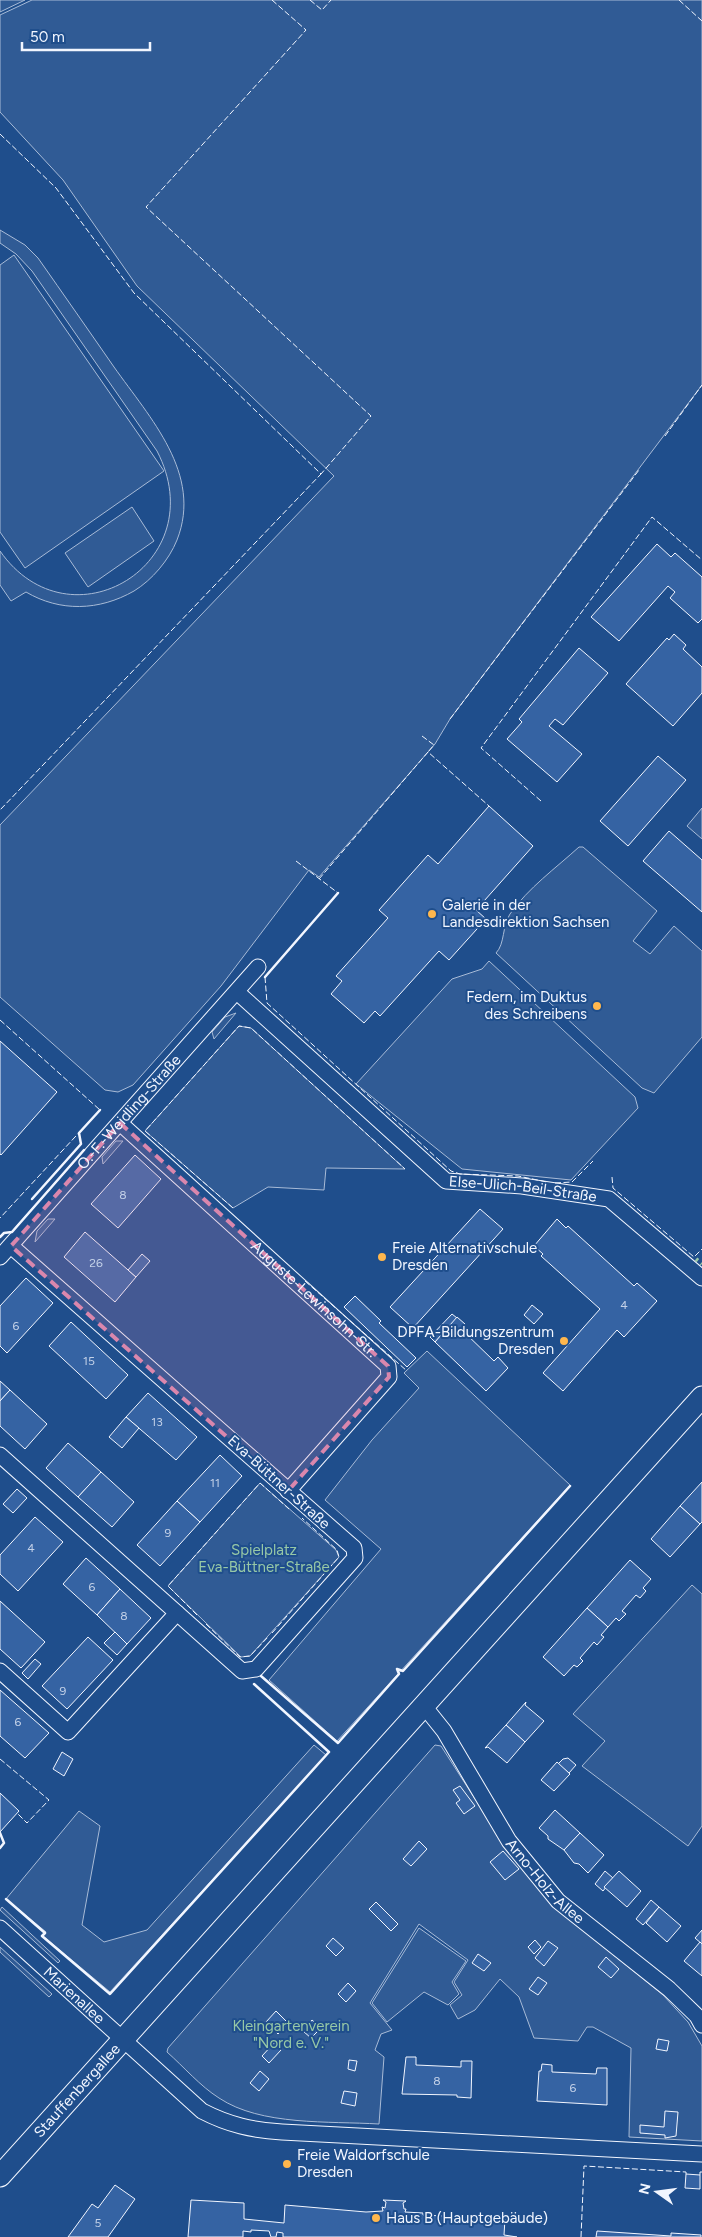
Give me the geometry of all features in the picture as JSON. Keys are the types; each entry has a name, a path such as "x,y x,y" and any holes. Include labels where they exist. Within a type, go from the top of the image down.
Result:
{"main road":[{"name":"Stauffenbergallee","path":"0,2176 702,1398"}],"street":[{"name":"O.-F.-Weidling-Straße","path":"0,1258 258,967"},
{"name":"Else-Ulich-Beil-Straße","path":"237,992 446,1181 522,1186 609,1199 702,1278"},
{"name":"Auguste-Lewinsohn-Str.","path":"120,1123 388,1366 389,1377 288,1491"},
{"name":"Eva-Büttner-Straße","path":"0,1455 242,1671 256,1669 355,1558 354,1548 11,1246"},
{"path":"0,1671 68,1732 177,1613"},
{"name":"Arno-Holz-Allee","path":"424,1706 444,1731 509,1841 558,1901 669,1989 700,2018"},
{"name":"Marienallee","path":"0,1928 202,2111 224,2122 252,2130 702,2154"}],"highlighted area":[{"path":"120,1123 388,1366 389,1377 288,1491 11,1246"}],"green space":[{"path":"0,0 25,0 0,12"},
{"path":"32,0 702,0 702,385 450,719 435,744 319,877 309,870 221,986 133,1085 118,1092 105,1090 0,997 0,825 334,476 137,286 63,180 0,112 0,15"},
{"path":"0,230 25,245 38,258 157,427 169,448 178,470 183,492 183,516 174,547 165,562 147,581 121,598 93,605 66,606 39,599 26,592 11,601 0,585 0,551 29,580 62,593 96,593 126,580 151,558 167,528 170,492 157,451 32,271 16,254 0,243"},
{"path":"14,255 164,471 25,568 0,532 0,265"},
{"path":"132,507 154,541 88,587 65,553"},
{"path":"702,808 702,839 687,826"},
{"path":"579,847 583,847 657,911 633,941 650,954 674,926 702,951 702,1037 654,1093 642,1088 496,953 501,945 507,919 517,905 534,887"},
{"path":"489,961 635,1097 638,1108 571,1180 462,1169 356,1084 452,979 482,969"},
{"path":"236,1013 214,1039 212,1032 225,1017"},
{"path":"239,1026 251,1028 405,1169 326,1168 324,1190 268,1187 233,1208 145,1131"},
{"path":"116,1141 123,1141 103,1164 102,1157"},
{"path":"48,1219 55,1219 35,1242 37,1231"},
{"path":"427,1351 570,1485 337,1741 269,1680 381,1549 325,1500 372,1440 419,1388 404,1373"},
{"name":"Spielplatz Eva-Büttner-Straße","path":"260,1483 336,1550 339,1557 250,1656 241,1657 168,1586"},
{"path":"692,1585 702,1594 702,1826 688,1846 582,1766 605,1741 573,1714"},
{"path":"314,1745 326,1755 110,1992 43,1936 46,1932 6,1899 79,1811 100,1826 82,1925 104,1942 147,1930"},
{"name":"Kleingartenverein \"Nord e. V.\"","path":"435,1745 441,1746 506,1847 553,1906 663,1995 688,2022 702,2046 702,2141 629,2137 631,2048 593,2027 587,2027 578,2041 534,2038 519,1997 500,1979 475,2010 458,2019 450,2005 462,1995 454,1982 468,1960 419,1924 370,2003 392,2030 381,2034 375,2050 384,2057 379,2124 317,2122 275,2118 236,2107 212,2093 167,2052 168,2048"},
{"path":"2,1907 60,1961 58,1963 0,1910"},
{"path":"419,1928 466,1961 452,1982 459,1994 448,2005 424,1992 387,2022 372,2003"},
{"path":"0,1947 52,1994 49,1997 0,1952"}],"building":[{"path":"657,544 671,557 675,553 702,577 702,619 698,623 670,598 675,592 668,586 619,641 591,617"},
{"path":"674,634 686,645 683,649 702,667 702,693 673,726 626,684 667,638 669,640"},
{"path":"579,648 608,673 563,725 555,719 549,726 582,754 557,782 507,739 522,722 519,719"},
{"path":"658,756 686,780 628,846 600,821"},
{"name":"Galerie in der Landesdirektion Sachsen","path":"489,806 533,846 476,910 486,919 449,960 439,951 380,1016 375,1011 364,1023 331,994 342,981 336,976 388,918 379,910 428,855 438,864"},
{"path":"669,831 702,860 702,912 643,861"},
{"path":"0,1041 57,1092 1,1155 0,1154"},
{"path":"135,1155 161,1179 118,1228 91,1204"},
{"path":"480,1209 503,1229 413,1328 390,1307"},
{"path":"557,1219 566,1228 568,1226 634,1286 637,1283 657,1301 624,1337 617,1330 563,1391 543,1373 600,1309 541,1256 543,1254 534,1246"},
{"path":"85,1232 136,1277 115,1302 64,1257"},
{"path":"142,1254 150,1261 136,1277 128,1270"},
{"path":"26,1278 53,1303 7,1353 0,1346 0,1306"},
{"path":"355,1296 381,1321 379,1323 416,1358 407,1367 344,1307"},
{"path":"532,1305 543,1314 534,1324 524,1315"},
{"path":"452,1314 457,1318 435,1342 430,1337"},
{"path":"457,1317 465,1324 461,1329 494,1361 498,1357 508,1368 486,1391 435,1342"},
{"path":"71,1322 128,1375 106,1399 49,1346"},
{"path":"0,1381 10,1390 0,1401"},
{"path":"10,1390 47,1424 25,1449 0,1426 0,1401"},
{"path":"148,1393 197,1437 176,1460 126,1417"},
{"path":"126,1417 139,1428 122,1448 109,1437"},
{"path":"68,1443 101,1472 78,1497 46,1468"},
{"path":"220,1455 242,1476 200,1522 177,1501"},
{"path":"101,1472 134,1502 112,1527 78,1497"},
{"path":"702,1482 702,1522 700,1524 680,1506"},
{"path":"17,1489 27,1498 13,1513 3,1504"},
{"path":"177,1501 200,1522 160,1566 137,1545"},
{"path":"680,1506 700,1524 670,1557 651,1539"},
{"path":"35,1517 63,1542 18,1591 0,1574 0,1555"},
{"path":"86,1558 120,1589 97,1615 63,1584"},
{"path":"630,1560 651,1579 643,1588 646,1591 640,1598 636,1595 622,1611 626,1614 619,1621 616,1618 608,1627 587,1608"},
{"path":"120,1589 151,1618 127,1644 97,1615"},
{"path":"0,1601 45,1642 21,1668 0,1649"},
{"path":"587,1608 608,1627 601,1635 604,1637 597,1645 594,1642 580,1658 583,1661 577,1667 574,1665 564,1676 543,1657"},
{"path":"115,1632 127,1644 117,1655 104,1643"},
{"path":"88,1637 113,1660 67,1709 42,1686"},
{"path":"35,1659 41,1664 28,1679 22,1673"},
{"path":"0,1690 49,1733 25,1758 0,1736"},
{"path":"526,1702 525,1705 544,1721 525,1742 506,1725"},
{"path":"506,1725 525,1742 507,1763 488,1747 485,1748"},
{"path":"62,1752 73,1759 64,1776 53,1769"},
{"path":"568,1758 576,1765 569,1773 558,1764 563,1759"},
{"path":"557,1762 570,1774 554,1791 541,1780"},
{"path":"460,1786 475,1806 464,1814 456,1803 460,1800 453,1790"},
{"path":"0,1793 19,1811 0,1832"},
{"path":"555,1810 580,1833 564,1850 548,1839 548,1836 539,1828"},
{"path":"580,1833 604,1855 588,1873 579,1864 574,1863 564,1850"},
{"path":"419,1841 427,1849 411,1866 403,1859"},
{"path":"503,1851 519,1869 505,1880 490,1862"},
{"path":"605,1871 613,1878 603,1891 595,1884"},
{"path":"619,1871 641,1891 627,1907 604,1887"},
{"path":"651,1900 659,1907 643,1925 636,1919"},
{"path":"376,1902 398,1924 391,1931 369,1909"},
{"path":"659,1907 681,1926 667,1942 646,1923"},
{"path":"702,1930 702,1944 695,1938"},
{"path":"333,1938 344,1948 336,1956 326,1946"},
{"path":"535,1940 541,1947 534,1954 528,1947"},
{"path":"548,1941 558,1948 544,1966 535,1958"},
{"path":"700,1942 702,1944 702,1976 684,1961"},
{"path":"478,1954 491,1963 484,1971 472,1963"},
{"path":"606,1957 619,1969 611,1978 598,1967"},
{"path":"538,1977 547,1983 538,1995 529,1989"},
{"path":"348,1983 356,1991 346,2002 338,1994"},
{"path":"276,2011 288,2023 278,2034 266,2022"},
{"path":"312,2020 321,2028 311,2038 303,2031"},
{"path":"658,2039 669,2041 667,2051 656,2049"},
{"path":"274,2043 281,2050 269,2063 262,2056"},
{"path":"406,2057 416,2057 416,2065 461,2067 461,2061 472,2061 471,2098 457,2097 457,2095 402,2094"},
{"path":"349,2060 357,2061 355,2071 348,2069"},
{"path":"542,2064 552,2065 552,2072 596,2074 597,2068 607,2068 607,2105 537,2101 539,2071 541,2071"},
{"path":"260,2071 269,2079 259,2091 250,2083"},
{"path":"344,2091 357,2093 355,2106 341,2103"},
{"path":"665,2111 678,2112 676,2136 665,2138 665,2135 640,2133 640,2125 664,2127"},
{"path":"686,2174 700,2175 700,2189 685,2188"},
{"path":"115,2185 135,2199 108,2237 68,2237 92,2204 98,2208"},
{"name":"Haus B (Hauptgebäude)","path":"191,2200 244,2203 244,2219 284,2223 285,2205 366,2212 383,2211 382,2207 385,2208 386,2202 383,2200 406,2201 403,2203 404,2209 406,2209 405,2212 423,2213 423,2215 505,2219 504,2235 517,2237 283,2237 283,2233 277,2232 276,2237 271,2237 269,2231 251,2230 251,2232 243,2231 243,2237 188,2237"},
{"path":"597,2231 671,2236 671,2233 701,2235 701,2237 596,2237"}],"hedge":[{"path":"696,1259 702,1264"}],"fence":[{"path":"272,0 306,30 146,207 371,416 321,474"},
{"path":"310,0 322,10 331,0"},
{"path":"679,0 702,21"},
{"path":"0,134 56,188 134,293 321,474 0,810"},
{"path":"665,436 702,385"},
{"path":"450,719 639,470"},
{"path":"541,801 481,748 652,517 702,560"},
{"path":"422,736 434,745 428,752"},
{"path":"319,879 428,752 489,806"},
{"path":"296,861 338,893"},
{"path":"265,977 267,1003 451,1171 460,1174 518,1176 547,1182"},
{"path":"0,1020 100,1110 0,1218"},
{"path":"233,1208 145,1131 239,1026 251,1028 405,1169"},
{"path":"555,1183 572,1182 593,1161"},
{"path":"612,1177 613,1188 694,1257 702,1249"},
{"path":"305,1281 407,1371"},
{"path":"197,1615 168,1586 260,1483 289,1509"},
{"path":"272,1633 339,1557 337,1550 302,1518"},
{"path":"206,1624 240,1657 250,1656 268,1637"},
{"path":"0,1759 49,1800 27,1823 17,1813"},
{"path":"581,2237 584,2166 686,2172 686,2174"},
{"path":"700,2175 700,2172 702,2172"}],"wall":[{"path":"265,977 338,893"},
{"path":"32,1199 81,1144 79,1133 100,1110"},
{"path":"0,1237 4,1233 12,1232 84,1150"},
{"path":"261,1676 338,1743 399,1674 397,1669 403,1671 570,1486"},
{"path":"6,1899 45,1933 42,1936 110,1994 329,1752 254,1684"},
{"path":"0,1833 4,1843 0,1848"}],"place":[{"name":"Galerie in der Landesdirektion Sachsen","path":"432,914"},
{"name":"Federn, im Duktus des Schreibens","path":"597,1006"},
{"name":"Freie Alternativschule Dresden","path":"382,1257"},
{"name":"DPFA-Bildungszentrum Dresden","path":"564,1341"},
{"name":"Freie Waldorfschule Dresden","path":"287,2164"},
{"name":"Haus B (Hauptgebäude)","path":"376,2218"}]}
